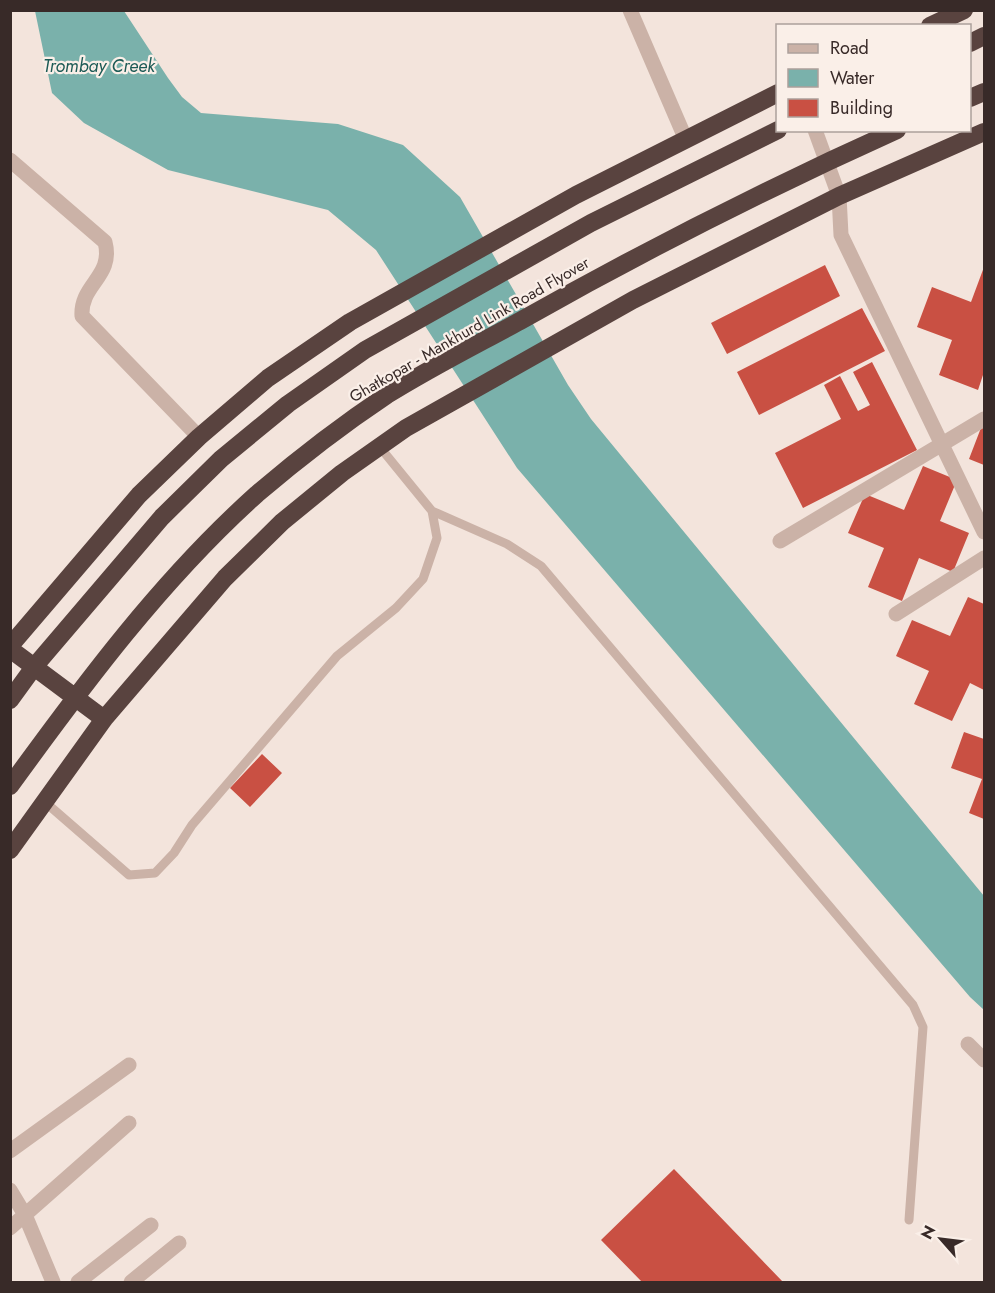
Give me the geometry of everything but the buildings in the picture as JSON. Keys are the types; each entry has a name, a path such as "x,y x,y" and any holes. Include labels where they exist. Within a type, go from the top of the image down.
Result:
{"highway":[{"path":"934,24 964,10"},
{"path":"104,719 10,647 139,495 199,437 268,378 350,322 576,195 776,94"},
{"name":"Ghatkopar - Mankhurd Link Road Flyover","path":"10,700 34,666 162,517 221,459 288,404 365,350 580,229 776,131"},
{"name":"Ghatkopar - Mankhurd Link Road Flyover","path":"10,786 75,697 198,552 256,496 319,443 388,395 615,267 830,160 893,132"},
{"path":"10,850 104,719 225,578 282,522 342,473 406,428 633,300 839,196 984,132"}],"street":[{"path":"630,10 686,140"},
{"path":"816,132 839,196 841,235 944,444 984,532"},
{"path":"10,160 105,242 108,256 102,272 81,302 82,316 199,437"},
{"path":"780,541 984,419"},
{"path":"896,614 984,558"},
{"path":"968,1044 984,1060"},
{"path":"10,1151 129,1065"},
{"path":"10,1228 129,1123"},
{"path":"10,1190 25,1215 47,1279"},
{"path":"78,1282 151,1225"},
{"path":"131,1282 179,1243"}],"lane":[{"path":"379,446 432,511 507,544 542,566 913,1005 923,1027 909,1220"},
{"path":"45,802 129,875 155,873 337,656 396,608 423,579 437,538 432,511"}],"water":[{"name":"Trombay Creek","path":"35,11 124,11 182,97 201,113 338,124 403,145 460,197 568,385 591,419 984,896 984,1010 970,997 517,468 376,250 328,210 168,170 84,123 52,93"}]}
